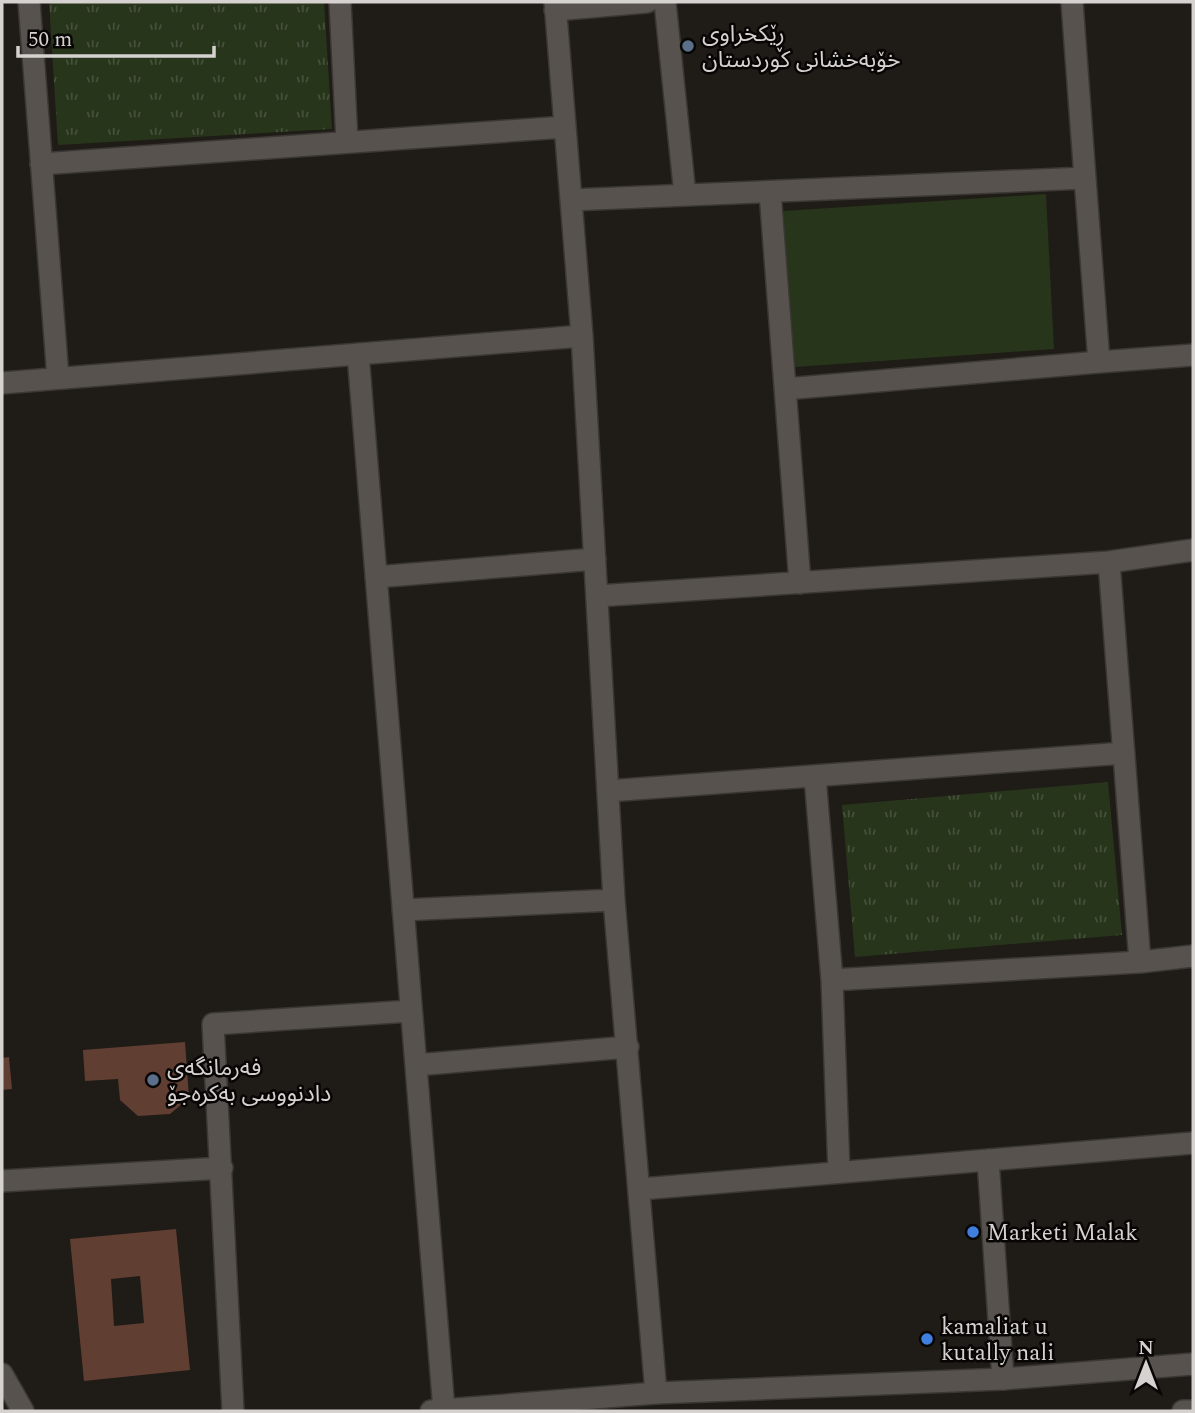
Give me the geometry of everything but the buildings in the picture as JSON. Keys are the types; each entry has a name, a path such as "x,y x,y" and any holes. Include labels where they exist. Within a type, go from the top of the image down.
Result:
{"street":[{"path":"29,2 58,378"},
{"path":"340,2 347,142"},
{"path":"647,2 555,6 582,336 614,900 641,1189 656,1393"},
{"path":"665,2 685,195"},
{"path":"1072,2 1099,362"},
{"path":"41,164 565,127"},
{"path":"571,200 1085,178"},
{"path":"771,192 800,583"},
{"path":"2,383 582,336"},
{"path":"358,354 416,1065 437,1411 656,1393 1003,1379 1193,1364"},
{"path":"785,389 1193,355"},
{"path":"597,596 1110,562 1193,550"},
{"path":"376,577 595,559"},
{"path":"1110,562 1140,962"},
{"path":"608,792 1124,753"},
{"path":"815,777 832,979 839,1172"},
{"path":"403,910 614,900"},
{"path":"832,979 1140,962 1193,956"},
{"path":"233,1411 213,1024 411,1011"},
{"path":"416,1065 628,1047"},
{"path":"641,1189 1193,1143"},
{"path":"988,1160 1003,1379"},
{"path":"2,1181 222,1168"},
{"path":"2,1374 23,1411"},
{"path":"1183,1411 1193,1411"}],"green space":[{"path":"49,2 324,2 332,129 58,145"},
{"path":"1046,194 1054,349 795,367 783,211"},
{"path":"1108,782 1122,935 855,957 842,805"}],"place":[{"name":"ڕێکخراوی خۆبەخشانی کوردستان","path":"688,46"},
{"name":"فەرمانگەی دادنووسی بەکرەجۆ","path":"153,1080"},
{"name":"Marketi Malak","path":"973,1232"},
{"name":"kamaliat u kutally nali","path":"927,1339"}]}
